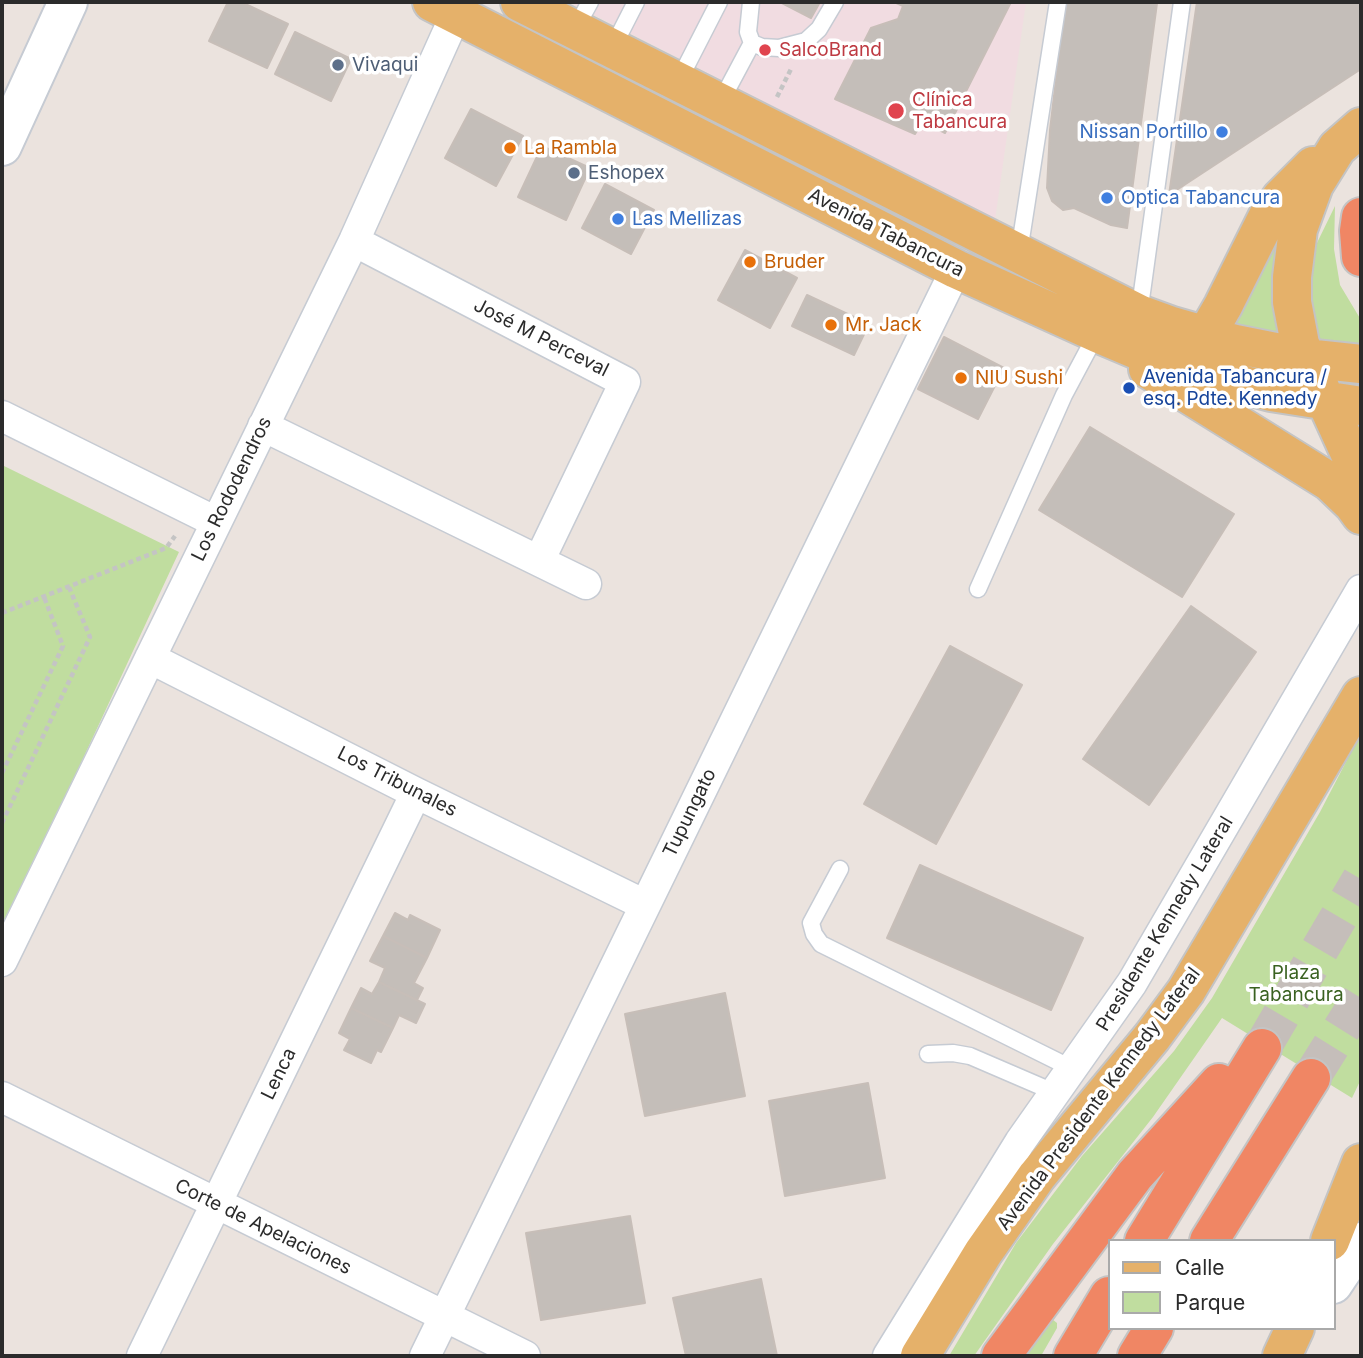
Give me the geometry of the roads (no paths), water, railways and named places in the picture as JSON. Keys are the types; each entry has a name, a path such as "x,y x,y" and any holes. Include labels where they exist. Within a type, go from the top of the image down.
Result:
{"highway":[{"path":"1361,217 1361,257"},
{"path":"1145,1239 1262,1048"},
{"path":"1210,1239 1311,1078"},
{"path":"1000,1356 1135,1175 1219,1083"},
{"path":"1073,1356 1108,1298"},
{"path":"1137,1356 1153,1330"}],"main road":[{"name":"Avenida Tabancura","path":"520,2 582,15 612,49 1139,314 1205,337 1304,358 1361,364"},
{"name":"Avenida Tabancura","path":"444,8 956,269 1102,336 1175,366 1271,392 1344,404"},
{"path":"574,74 694,108 720,103"},
{"path":"1205,337 1266,218 1298,180 1349,138"},
{"path":"1349,138 1314,185 1305,207 1294,253 1292,302 1304,358 1344,404 1361,478"},
{"path":"1102,336 1161,379 1330,482 1361,515"},
{"name":"Avenida Presidente Kennedy Lateral","path":"920,1356 983,1253 1018,1203 1186,991 1361,696"},
{"path":"1330,1239 1361,1163"}],"street":[{"path":"2,146 68,2"},
{"name":"Los Rododendros","path":"2,961 150,658 204,516 263,426 354,241 444,8"},
{"name":"José M Perceval","path":"354,241 625,382 539,561"},
{"name":"Tupungato","path":"425,1356 956,269"},
{"path":"2,416 204,516"},
{"path":"263,426 586,584"},
{"name":"Presidente Kennedy Lateral","path":"888,1356 1020,1142 1132,983 1361,590"},
{"name":"Los Tribunales","path":"150,658 645,905"},
{"name":"Lenca","path":"142,1356 416,793"},
{"name":"Corte de Apelaciones","path":"2,1097 525,1356"},
{"path":"1335,1281 1361,1242"}],"lane":[{"path":"612,49 636,2"},
{"path":"678,82 719,2"},
{"path":"751,2 748,33 752,43 762,47 779,48 806,41 818,29 835,2"},
{"path":"1019,254 1058,2"},
{"path":"1139,314 1182,2"},
{"path":"720,103 752,43"},
{"path":"978,589 1065,395 1102,336"},
{"path":"840,869 811,922 814,934 821,944 1064,1081"},
{"path":"928,1054 953,1053 970,1056 1064,1081"}],"tunnel":[{"path":"1262,1048 1361,879"},
{"path":"1311,1078 1361,998"}],"place":[{"name":"SalcoBrand","path":"765,50"},
{"name":"Vivaqui","path":"338,65"},
{"name":"Clínica Tabancura","path":"896,111"},
{"name":"Nissan Portillo","path":"1222,132"},
{"name":"La Rambla","path":"510,148"},
{"name":"Eshopex","path":"574,173"},
{"name":"Optica Tabancura","path":"1107,198"},
{"name":"Las Mellizas","path":"618,219"},
{"name":"Bruder","path":"750,262"},
{"name":"Mr. Jack","path":"831,325"},
{"name":"NIU Sushi","path":"961,378"},
{"name":"Avenida Tabancura / esq. Pdte. Kennedy","path":"1129,388"}],"park label":[{"name":"Plaza Tabancura","path":"1296,984"}]}
